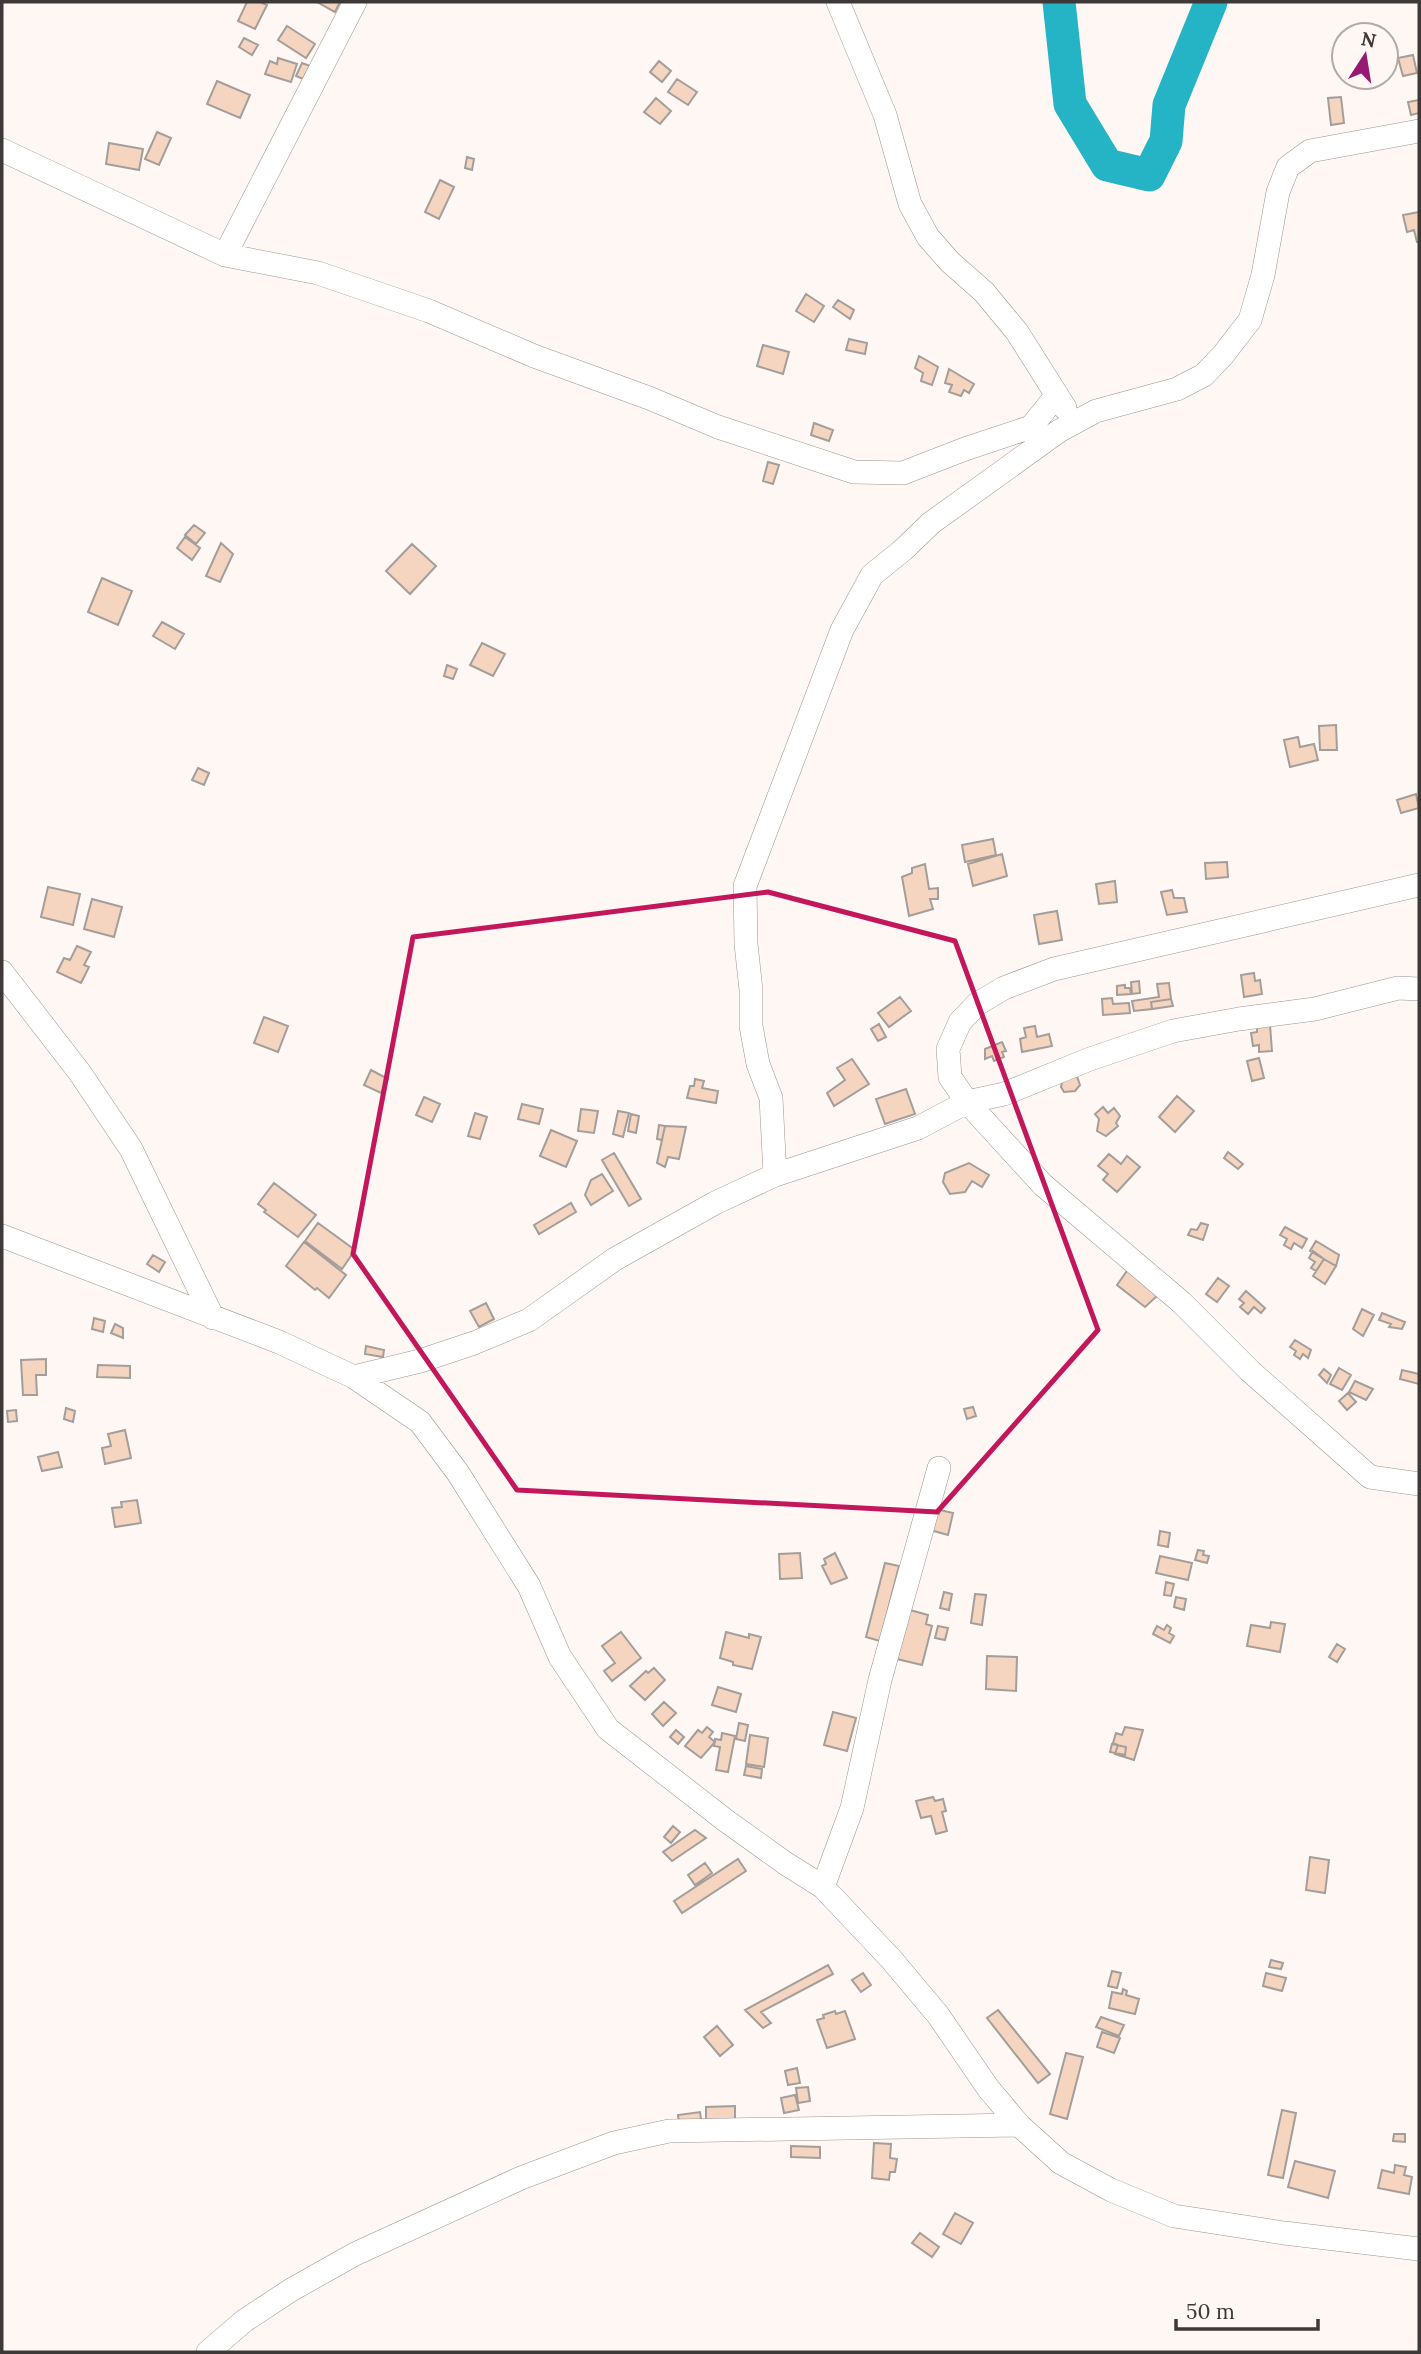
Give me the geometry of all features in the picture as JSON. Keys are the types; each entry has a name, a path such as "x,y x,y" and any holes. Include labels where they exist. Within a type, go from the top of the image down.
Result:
{"street":[{"path":"225,255 355,2"},
{"path":"838,2 885,115 910,204 928,237 950,262 984,292 1017,332 1075,422"},
{"path":"775,1175 771,1098 758,1064 751,1026 745,886 842,630 872,575 931,523 1059,431 1096,411 1177,389 1204,374 1223,355 1250,320 1263,275 1278,192 1288,167 1310,152 1419,131"},
{"path":"2,150 225,255 318,273 392,298 718,427 855,472 903,473 1031,427 1057,395"},
{"path":"1419,885 1054,969 1004,988 977,1004 960,1022 948,1049 950,1077 967,1102 1043,1185 1181,1302 1250,1371 1370,1477 1419,1484"},
{"path":"2,972 80,1073 131,1149 213,1318"},
{"path":"354,1377 419,1361 474,1343 529,1320 615,1259 715,1203 775,1175 918,1128 967,1102 1004,1094 1090,1059 1172,1031 1315,1009 1398,988 1419,989"},
{"path":"2,1236 279,1342 354,1377 419,1422 458,1473 529,1586 560,1657 608,1729 725,1821 824,1887 891,1959 938,2015 988,2088 1019,2125 1061,2163 1111,2190 1174,2216 1284,2233 1419,2249"},
{"path":"824,1887 852,1808 880,1680 939,1468"},
{"path":"208,2352 244,2322 355,2254 521,2178 614,2143 669,2130 1019,2125"}],"highlighted area":[{"path":"768,892 955,941 1098,1330 937,1512 517,1490 353,1254 413,937"}],"building":[{"path":"247,2 267,5 255,29 238,21"},
{"path":"317,2 340,2 335,12"},
{"path":"287,26 315,44 306,58 278,40"},
{"path":"244,38 258,45 252,55 239,47"},
{"path":"1413,55 1417,73 1403,76 1400,58"},
{"path":"278,58 297,64 291,82 265,74 270,61 277,64"},
{"path":"659,61 671,71 662,82 650,72"},
{"path":"302,63 310,66 303,79 296,76"},
{"path":"677,79 697,92 688,105 668,92"},
{"path":"217,81 250,95 240,118 207,104"},
{"path":"1341,97 1344,123 1331,125 1328,98"},
{"path":"656,98 671,111 660,124 644,112"},
{"path":"1419,100 1419,113 1411,115 1408,102"},
{"path":"157,132 171,138 159,165 145,159"},
{"path":"109,143 143,149 139,170 106,164"},
{"path":"467,157 474,159 472,170 465,168"},
{"path":"440,180 454,187 439,219 425,212"},
{"path":"1419,212 1417,242 1414,230 1407,232 1403,215"},
{"path":"806,294 824,306 814,322 796,311"},
{"path":"838,300 854,310 850,319 833,307"},
{"path":"849,339 867,343 865,354 846,350"},
{"path":"763,345 789,352 783,374 757,366"},
{"path":"919,356 938,367 932,385 921,381 923,373 915,368"},
{"path":"949,369 974,384 969,393 964,390 961,396 949,392 952,385 945,383"},
{"path":"814,423 833,430 829,441 811,435"},
{"path":"768,462 779,465 773,484 763,481"},
{"path":"194,525 205,533 196,544 185,535"},
{"path":"185,537 200,548 192,560 177,548"},
{"path":"221,543 233,554 220,582 206,576"},
{"path":"412,544 436,566 410,594 386,571"},
{"path":"102,578 132,591 118,625 88,612"},
{"path":"162,622 184,634 175,649 153,636"},
{"path":"482,643 505,654 493,676 470,665"},
{"path":"447,665 457,669 453,679 444,676"},
{"path":"1336,725 1337,750 1320,750 1319,726"},
{"path":"1298,737 1300,747 1314,744 1318,760 1290,767 1284,740"},
{"path":"198,768 209,773 204,785 192,780"},
{"path":"1416,794 1419,808 1401,813 1397,800"},
{"path":"993,839 996,855 965,862 962,845"},
{"path":"1002,854 1007,876 973,886 968,864"},
{"path":"1227,862 1228,877 1206,879 1205,863"},
{"path":"925,864 929,889 938,888 938,899 930,899 933,909 909,916 902,877 912,873 912,868"},
{"path":"1115,881 1117,902 1099,904 1096,884"},
{"path":"48,887 80,894 73,925 41,917"},
{"path":"1172,890 1174,898 1184,898 1187,912 1167,915 1161,892"},
{"path":"92,899 122,907 114,937 84,929"},
{"path":"1057,911 1062,940 1039,944 1034,915"},
{"path":"77,946 91,952 84,965 89,967 81,983 57,972 64,958 70,960"},
{"path":"1254,973 1255,981 1260,980 1262,994 1244,997 1241,975"},
{"path":"1139,981 1140,993 1132,994 1131,982"},
{"path":"1169,983 1171,999 1151,1002 1152,1009 1134,1011 1132,1001 1159,997 1157,984"},
{"path":"1125,985 1125,988 1130,988 1131,994 1117,995 1117,986"},
{"path":"900,997 911,1011 889,1027 878,1013"},
{"path":"1112,998 1113,1004 1129,1003 1130,1013 1103,1015 1102,999"},
{"path":"1171,999 1173,1006 1152,1009 1151,1002"},
{"path":"264,1017 288,1026 278,1052 254,1043"},
{"path":"879,1024 886,1037 878,1041 871,1029"},
{"path":"1270,1025 1272,1051 1259,1052 1259,1045 1253,1046 1251,1033 1257,1032 1257,1026"},
{"path":"1035,1026 1037,1037 1049,1034 1052,1046 1022,1052 1020,1039 1026,1037 1024,1028"},
{"path":"1002,1042 1006,1051 1002,1052 1004,1057 994,1061 992,1056 985,1059 985,1049"},
{"path":"1259,1058 1264,1078 1252,1081 1247,1061"},
{"path":"852,1059 869,1084 834,1106 827,1093 845,1080 837,1068"},
{"path":"371,1070 388,1079 381,1093 364,1085"},
{"path":"1075,1071 1080,1085 1075,1091 1064,1092 1062,1082"},
{"path":"695,1079 704,1081 702,1088 718,1091 716,1103 687,1098"},
{"path":"906,1089 915,1114 885,1124 876,1099"},
{"path":"1177,1096 1194,1111 1175,1132 1159,1117"},
{"path":"424,1097 440,1104 432,1122 416,1115"},
{"path":"522,1104 543,1109 539,1124 518,1119"},
{"path":"1103,1107 1108,1113 1114,1108 1120,1116 1116,1123 1118,1126 1106,1136 1097,1131 1099,1119 1095,1114"},
{"path":"581,1109 598,1111 594,1133 578,1131"},
{"path":"618,1111 629,1113 623,1137 613,1134"},
{"path":"475,1113 487,1117 480,1139 468,1136"},
{"path":"631,1114 639,1116 636,1133 628,1131"},
{"path":"659,1125 665,1126 662,1140 657,1139"},
{"path":"665,1126 686,1127 679,1159 668,1157 665,1167 657,1163"},
{"path":"551,1130 577,1141 566,1167 540,1156"},
{"path":"1228,1152 1243,1164 1238,1169 1224,1158"},
{"path":"614,1153 641,1199 629,1206 602,1160"},
{"path":"1109,1154 1121,1164 1127,1156 1140,1167 1117,1192 1103,1180 1108,1174 1098,1166"},
{"path":"969,1163 989,1175 982,1187 972,1181 965,1192 950,1194 943,1182 945,1173"},
{"path":"602,1174 613,1191 591,1205 585,1195 591,1180"},
{"path":"274,1183 316,1215 298,1237 264,1212 266,1210 258,1204"},
{"path":"571,1203 576,1212 539,1234 534,1225"},
{"path":"318,1223 355,1250 342,1269 305,1241"},
{"path":"1201,1223 1208,1225 1203,1240 1188,1235 1191,1229 1197,1230"},
{"path":"1285,1227 1307,1239 1302,1248 1294,1243 1291,1249 1284,1245 1287,1239 1280,1235"},
{"path":"1316,1241 1339,1255 1336,1266 1310,1251"},
{"path":"304,1242 346,1275 329,1298 286,1266"},
{"path":"1313,1251 1324,1259 1316,1271 1311,1268 1315,1262 1309,1258"},
{"path":"153,1255 165,1262 159,1272 147,1264"},
{"path":"1324,1259 1336,1266 1325,1284 1313,1276"},
{"path":"1129,1268 1158,1295 1145,1307 1117,1285"},
{"path":"1218,1278 1229,1286 1217,1302 1206,1294"},
{"path":"1246,1291 1265,1308 1261,1313 1254,1307 1248,1314 1240,1307 1244,1303 1239,1299"},
{"path":"486,1303 494,1319 479,1327 470,1311"},
{"path":"1362,1309 1374,1315 1363,1336 1353,1329"},
{"path":"1382,1313 1405,1322 1402,1329 1389,1327 1391,1324 1379,1320"},
{"path":"94,1318 105,1321 103,1332 92,1329"},
{"path":"115,1324 123,1328 123,1338 111,1333"},
{"path":"1295,1340 1311,1350 1308,1358 1303,1354 1300,1359 1294,1355 1296,1351 1290,1347"},
{"path":"366,1346 384,1350 383,1357 365,1354"},
{"path":"46,1359 46,1375 36,1375 37,1395 23,1395 21,1360"},
{"path":"98,1365 130,1366 130,1378 97,1377"},
{"path":"1339,1368 1351,1375 1342,1390 1330,1384"},
{"path":"1324,1369 1331,1375 1327,1383 1319,1375"},
{"path":"1402,1370 1419,1374 1419,1384 1400,1379"},
{"path":"1355,1381 1373,1389 1366,1400 1349,1392"},
{"path":"1348,1393 1356,1402 1347,1410 1339,1401"},
{"path":"973,1407 976,1416 967,1419 964,1409"},
{"path":"66,1408 75,1411 73,1422 64,1419"},
{"path":"16,1410 17,1421 8,1422 7,1411"},
{"path":"125,1430 131,1458 105,1464 102,1448 111,1446 108,1434"},
{"path":"58,1452 62,1467 42,1471 38,1457"},
{"path":"137,1500 141,1523 115,1527 112,1508 122,1507 121,1502"},
{"path":"940,1510 953,1513 948,1535 930,1530 934,1513 939,1514"},
{"path":"1160,1531 1170,1533 1168,1547 1158,1545"},
{"path":"1198,1550 1209,1556 1207,1563 1195,1560"},
{"path":"800,1553 802,1578 780,1579 779,1554"},
{"path":"835,1553 847,1578 831,1584 822,1566 826,1564 824,1559"},
{"path":"1160,1556 1192,1563 1188,1580 1156,1573"},
{"path":"885,1563 899,1566 880,1641 866,1637"},
{"path":"1166,1582 1174,1584 1171,1596 1164,1595"},
{"path":"944,1592 952,1594 949,1610 940,1608"},
{"path":"975,1594 986,1595 982,1625 971,1623"},
{"path":"1176,1597 1186,1599 1184,1610 1174,1607"},
{"path":"910,1610 928,1615 926,1624 932,1626 922,1665 897,1659"},
{"path":"1271,1622 1285,1624 1280,1652 1247,1646 1251,1625 1270,1628"},
{"path":"1167,1625 1171,1628 1169,1633 1174,1636 1170,1643 1153,1634 1157,1626 1164,1630"},
{"path":"938,1626 948,1628 945,1640 935,1638"},
{"path":"621,1632 641,1658 612,1681 604,1671 615,1663 602,1646"},
{"path":"726,1632 749,1638 749,1634 761,1637 752,1669 733,1665 733,1662 720,1658"},
{"path":"1337,1644 1345,1649 1337,1662 1329,1657"},
{"path":"987,1656 1017,1657 1016,1691 986,1689"},
{"path":"654,1668 665,1680 645,1700 630,1686 646,1671 648,1673"},
{"path":"718,1687 741,1694 736,1712 712,1705"},
{"path":"664,1702 676,1713 663,1726 652,1714"},
{"path":"833,1712 856,1718 847,1751 824,1745"},
{"path":"739,1723 748,1725 745,1741 736,1739"},
{"path":"707,1727 713,1732 709,1737 715,1742 701,1758 685,1746 698,1730 702,1733"},
{"path":"1125,1727 1143,1730 1134,1760 1115,1754 1118,1745 1113,1743 1116,1733 1122,1735"},
{"path":"676,1730 684,1737 678,1744 670,1737"},
{"path":"722,1733 735,1736 728,1772 716,1770 720,1747 714,1746 715,1739 721,1740"},
{"path":"750,1735 768,1738 764,1767 746,1764"},
{"path":"1112,1744 1126,1747 1125,1755 1110,1752"},
{"path":"746,1766 762,1769 761,1778 744,1775"},
{"path":"933,1797 935,1801 943,1799 946,1811 942,1812 947,1831 936,1834 931,1816 921,1818 916,1801"},
{"path":"673,1826 680,1832 671,1843 664,1837"},
{"path":"695,1830 706,1838 672,1861 663,1852"},
{"path":"1310,1857 1329,1860 1325,1893 1306,1890"},
{"path":"738,1859 746,1871 682,1913 674,1901"},
{"path":"705,1863 712,1873 695,1885 688,1875"},
{"path":"1271,1960 1283,1963 1281,1969 1269,1967"},
{"path":"828,1965 833,1974 761,2012 771,2023 763,2028 745,2010"},
{"path":"1112,1971 1121,1973 1117,1988 1108,1986"},
{"path":"863,1973 871,1985 861,1992 852,1980"},
{"path":"1266,1973 1286,1978 1282,1991 1263,1986"},
{"path":"1123,1989 1127,1991 1126,1995 1139,1999 1135,2014 1109,2008 1112,1992 1122,1994"},
{"path":"998,2010 1050,2074 1038,2083 987,2018"},
{"path":"835,2011 836,2014 845,2011 855,2039 827,2048 817,2020"},
{"path":"1101,2017 1124,2025 1119,2036 1096,2027"},
{"path":"717,2026 733,2045 720,2056 704,2037"},
{"path":"1102,2032 1120,2038 1114,2053 1097,2047"},
{"path":"1066,2053 1083,2057 1067,2119 1050,2114"},
{"path":"797,2068 800,2083 788,2085 785,2071"},
{"path":"808,2087 810,2101 798,2103 796,2088"},
{"path":"795,2095 799,2110 784,2113 781,2098"},
{"path":"735,2106 735,2120 706,2121 706,2107"},
{"path":"1282,2110 1296,2113 1283,2178 1268,2175"},
{"path":"700,2112 702,2126 680,2129 678,2115"},
{"path":"1394,2134 1405,2134 1405,2142 1393,2141"},
{"path":"874,2143 891,2144 890,2158 897,2159 895,2172 890,2172 889,2180 872,2178"},
{"path":"791,2146 820,2147 820,2158 791,2157"},
{"path":"1295,2161 1335,2171 1328,2198 1288,2187"},
{"path":"1395,2165 1406,2167 1404,2175 1412,2177 1409,2194 1378,2188 1382,2170 1394,2173"},
{"path":"955,2213 973,2223 961,2244 943,2234"},
{"path":"920,2233 939,2247 932,2257 912,2243"}],"waterway":[{"path":"1059,2 1070,104 1107,165 1149,175 1166,141 1169,105 1211,2"}]}
